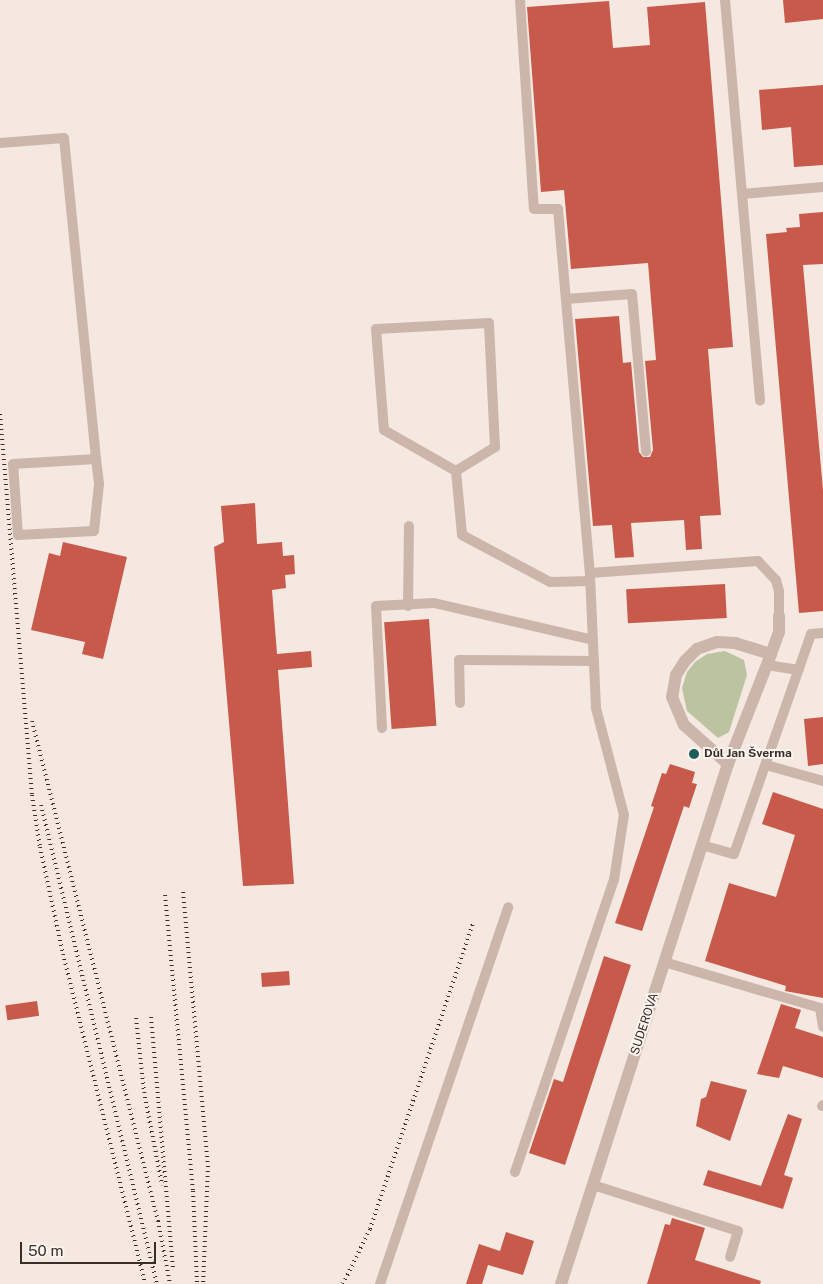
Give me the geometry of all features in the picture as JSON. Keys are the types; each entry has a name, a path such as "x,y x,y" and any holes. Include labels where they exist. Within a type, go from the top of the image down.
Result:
{"street":[{"name":"SUDEROVA","path":"561,1284 728,764 779,632 779,616"},
{"path":"728,764 703,745 678,716 672,697 676,675 693,653 712,643 736,642 769,659"}],"lane":[{"path":"515,1172 614,880 624,815 596,708 590,577 558,209 534,209 520,0"},
{"path":"725,0 760,400"},
{"path":"0,143 64,138 96,459 98,484 94,531 18,535 13,464 96,459"},
{"path":"742,194 823,187"},
{"path":"566,300 632,294 646,451"},
{"path":"489,323 496,447 456,471 384,430 376,329 489,323"},
{"path":"456,471 462,534 550,582 758,561 776,580 779,592 779,616"},
{"path":"408,606 410,526"},
{"path":"382,728 376,606 408,606 434,603 593,640"},
{"path":"702,846 734,854 811,634 823,633"},
{"path":"769,659 799,670"},
{"path":"460,703 458,660 594,661"},
{"path":"766,765 823,781"},
{"path":"380,1284 508,907"},
{"path":"664,962 820,1008 823,1027"},
{"path":"593,1186 738,1231 730,1257"}],"green space":[{"path":"725,651 744,660 747,675 729,732 718,738 687,711 682,688 687,672 695,662 707,654"}],"building":[{"path":"783,0 823,0 823,19 785,23"},
{"path":"609,1 613,48 650,45 647,7 705,2 733,347 708,349 721,515 700,516 702,549 686,550 684,520 631,523 634,557 615,558 612,525 593,526 575,319 619,316 623,363 631,362 639,452 643,457 650,457 653,450 645,361 656,360 648,263 571,269 564,190 541,192 527,7"},
{"path":"823,85 823,165 794,167 791,127 762,130 759,90"},
{"path":"823,212 823,264 803,265 823,490 823,611 799,613 766,234 787,232 786,228 800,227 799,214"},
{"path":"255,503 257,544 282,542 283,556 294,555 295,574 285,575 286,588 272,590 277,654 311,651 312,667 278,670 294,884 243,886 214,547 224,542 221,506"},
{"path":"63,542 127,557 103,659 82,654 85,642 31,630 49,553 60,556"},
{"path":"725,584 727,618 628,623 626,589"},
{"path":"429,619 436,726 392,729 384,622"},
{"path":"823,717 823,764 808,766 804,719"},
{"path":"670,764 695,772 692,783 697,784 689,808 684,806 642,931 615,923 654,807 651,806 662,773 666,774"},
{"path":"773,792 823,809 823,998 785,991 786,986 705,961 729,883 776,897 795,835 762,824"},
{"path":"604,956 631,965 565,1165 529,1153 554,1079 563,1082"},
{"path":"289,971 290,985 262,987 261,973"},
{"path":"37,1001 39,1016 7,1020 5,1005"},
{"path":"781,1004 801,1010 795,1028 823,1037 823,1078 783,1066 779,1078 757,1074"},
{"path":"711,1081 747,1090 730,1141 696,1126 701,1099 706,1097"},
{"path":"788,1114 802,1119 784,1175 793,1178 783,1209 703,1185 708,1170 761,1186"},
{"path":"672,1218 705,1228 695,1260 761,1281 760,1284 647,1284 665,1224 670,1225"},
{"path":"506,1232 534,1241 523,1275 488,1265 482,1284 466,1284 479,1244 500,1251"}],"railway":[{"path":"0,414 32,795 40,847 63,954 145,1284"},
{"path":"32,721 158,1221 170,1284"},
{"path":"41,805 157,1284"},
{"path":"183,892 208,1166 203,1284"},
{"path":"165,895 193,1191 197,1284"},
{"path":"343,1284 370,1229 473,923"},
{"path":"151,1017 173,1269"},
{"path":"136,1018 144,1092 162,1185"}],"place":[{"name":"Důl Jan Šverma","path":"694,754"}]}
